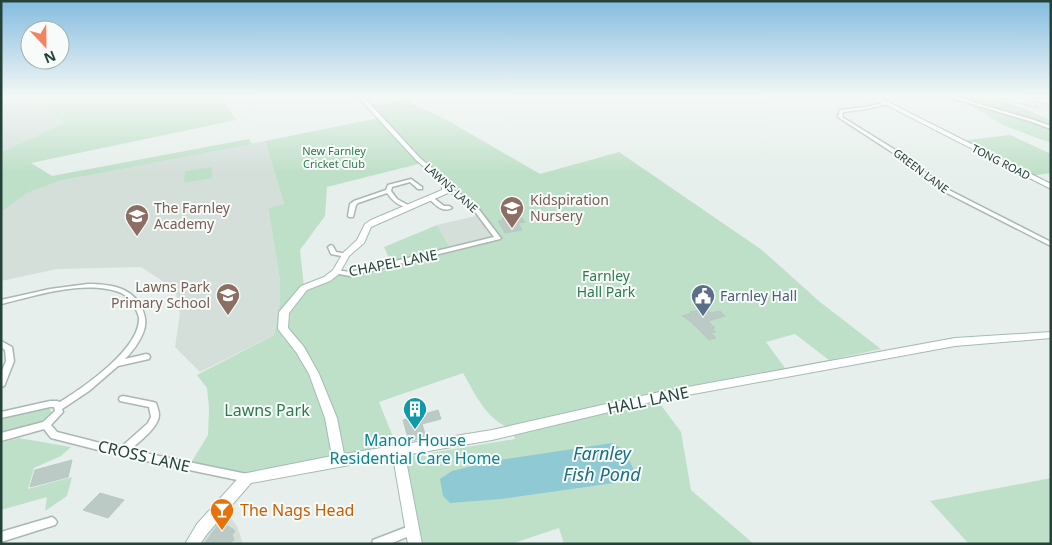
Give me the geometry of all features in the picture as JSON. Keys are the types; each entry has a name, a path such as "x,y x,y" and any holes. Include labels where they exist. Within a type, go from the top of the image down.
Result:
{"street":[{"name":"LAWNS LANE","path":"383,121 418,159 445,182 446,187 472,204 498,238"},
{"name":"GREEN LANE","path":"847,121 903,157 943,189 1051,244"},
{"name":"TONG ROAD","path":"923,121 1051,186"},
{"path":"1034,121 1051,128"},
{"path":"351,216 353,204 388,191 390,186 410,178 420,188"},
{"path":"336,272 346,255 361,241 368,226 406,206 431,198 445,191 446,187"},
{"path":"388,191 395,200 406,206"},
{"path":"431,198 446,208 437,211"},
{"name":"CHAPEL LANE","path":"339,460 332,418 314,374 300,350 283,329 282,321 286,308 304,288 327,279 336,272 350,274 498,238"},
{"path":"331,247 334,253 346,255"},
{"path":"1,302 77,287 100,286 115,289 132,296 143,316 141,329 135,342 116,364 89,387 59,407 59,412 46,425 1,437"},
{"name":"HALL LANE","path":"247,478 339,460 398,452 492,435 655,397 955,342 1051,335"},
{"path":"1,344 9,349 10,361 1,384"},
{"path":"116,364 146,356"},
{"path":"122,452 151,425 155,417 152,405 123,399"},
{"path":"1,416 50,404 57,404 59,407"},
{"name":"CROSS LANE","path":"46,425 54,435 122,452 247,478"},
{"path":"377,544 414,537 398,452"},
{"path":"192,544 202,529 247,478"},
{"path":"1,537 52,522"}],"shaded area":[{"path":"1,121 64,121 66,123 1,152"},
{"name":"The Farnley Academy","path":"265,141 284,204 268,208 280,279 280,301 274,335 200,372 175,347 180,313 176,294 168,285 141,267 57,269 1,281 1,212 26,193 59,181"},
{"path":"480,215 498,238 452,251 437,225"},
{"path":"223,512 237,526 243,544 198,544"}],"green space":[{"path":"63,121 229,121 31,163 52,176 249,139 252,144 59,181 27,193 1,212 1,152 65,123"},
{"path":"362,121 449,121 540,174 619,152 762,250 820,302 881,349 829,360 795,334 766,342 785,368 652,393 681,432 691,490 754,544 564,544 559,528 511,544 415,544 400,458 515,439 512,429 495,420 488,413 463,373 379,402 397,447 338,455 252,472 247,478 189,466 208,435 209,408 207,388 197,375 274,335 280,301 280,279 268,208 284,204 265,141","holes":["422,163 453,191 472,204 498,238 452,251 437,225 384,247 392,264 350,274 336,272 304,287 300,250 325,216 327,187"]},
{"path":"997,121 1051,121 1051,143"},
{"path":"1010,135 1051,154 1051,173 1031,176 960,141"},
{"path":"212,167 212,178 184,183 185,171"},
{"path":"42,408 50,409 52,413 44,421 1,434 1,419"},
{"path":"19,438 71,447 61,456 34,468 28,489 72,477 67,496 45,511 47,497 1,510 1,443"},
{"path":"1051,478 1051,544 969,544 930,501"}],"water":[{"name":"Farnley Fish Pond","path":"612,443 624,450 635,472 614,483 501,499 450,503 443,496 440,479 452,471 493,461"}],"building":[{"path":"519,214 525,222 518,223 522,230 505,233 498,221 503,220 502,218"},
{"name":"Farnley Hall","path":"706,309 711,313 720,311 725,316 708,321 715,328 712,329 716,332 711,333 716,338 709,340 690,321 682,316 692,313 690,312"},
{"name":"Manor House Residential Care Home","path":"438,410 441,419 422,424 426,437 409,442 403,420"},
{"path":"72,460 68,477 30,487 35,470"},
{"path":"100,493 124,500 108,518 83,510"},
{"name":"The Nags Head","path":"220,522 233,529 235,532 232,534 234,540 228,544 204,544"}],"place":[{"name":"Kidspiration Nursery","path":"512,229"},
{"name":"The Farnley Academy","path":"137,237"},
{"name":"Lawns Park Primary School","path":"228,316"},
{"name":"Farnley Hall","path":"703,317"},
{"name":"Manor House Residential Care Home","path":"415,430"},
{"name":"The Nags Head","path":"222,531"}],"park label":[{"name":"New Farnley Cricket Club","path":"334,157"},
{"name":"Farnley Hall Park","path":"606,284"},
{"name":"Lawns Park","path":"267,410"}]}
